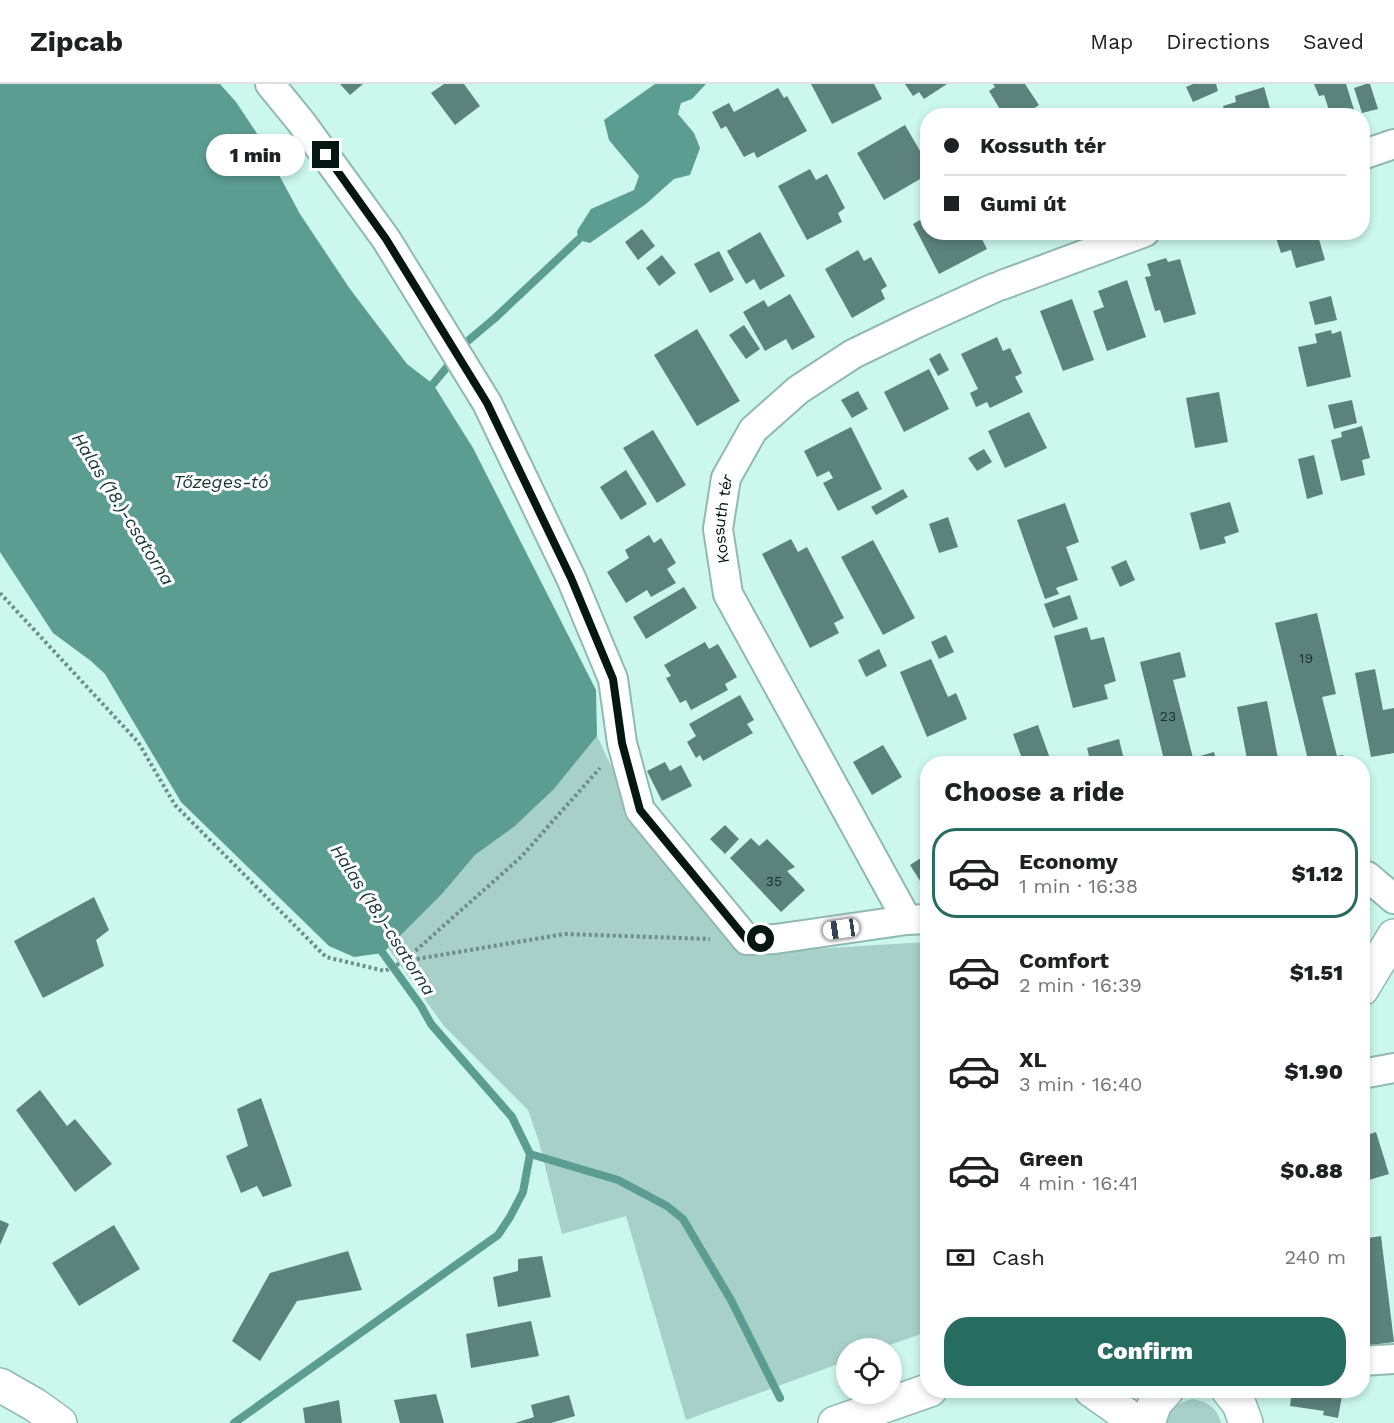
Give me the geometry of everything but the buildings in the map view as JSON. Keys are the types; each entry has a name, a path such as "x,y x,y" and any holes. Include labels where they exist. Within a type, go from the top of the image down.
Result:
{"main road":[{"path":"1370,976 1394,936"},
{"path":"0,1385 35,1405 60,1423"},
{"path":"835,1423 920,1393"},
{"path":"1102,1398 1138,1423"},
{"path":"1148,1423 1158,1398"}],"street":[{"path":"270,84 301,122 386,239 487,403 571,578 613,679 622,743 640,810 747,940"},
{"path":"1370,152 1394,144"},
{"name":"Kossuth tér","path":"747,940 775,939 917,920 728,594 718,529 726,478 753,430 798,390 853,354 998,287 1124,240"},
{"path":"1370,879 1394,899"},
{"path":"1370,1072 1394,1068"},
{"path":"1370,1360 1394,1359"}],"path":[{"path":"0,593 138,741 175,805 326,957 385,971 404,961 521,857 622,743"},
{"path":"404,961 565,934 747,940"}],"shaded area":[{"path":"597,736 634,814 747,953 920,942 920,1334 902,1341 902,1338 836,1338 836,1365 686,1420 626,1216 562,1234 539,1142 528,1110 444,1026 388,948 442,894 475,855 515,826 554,789"},
{"path":"1193,1399 1211,1406 1221,1423 1166,1423 1176,1406"}],"water":[{"name":"Tőzeges-tó","path":"0,84 220,84 236,102 256,132 300,214 350,289 407,364 433,384 473,448 596,690 597,736 554,789 515,826 475,855 442,894 383,953 354,957 329,946 181,802 105,674 53,633 0,552"},
{"path":"655,84 706,84 692,99 681,103 678,114 694,133 700,148 690,175 674,179 646,204 590,243 578,240 577,231 591,209 634,190 639,176 609,140 604,120"}],"waterway":[{"path":"463,345 578,240"},
{"path":"433,384 452,361"},
{"name":"Halas (18.)-csatorna","path":"234,1423 498,1235 523,1192 530,1154 512,1117 431,1024 421,1006 377,945"},
{"path":"530,1154 618,1180 667,1206 683,1219 731,1300 780,1398"}],"route":[{"path":"326,155 386,239 487,403 571,578 613,679 622,743 640,810 747,940 761,939"}]}
